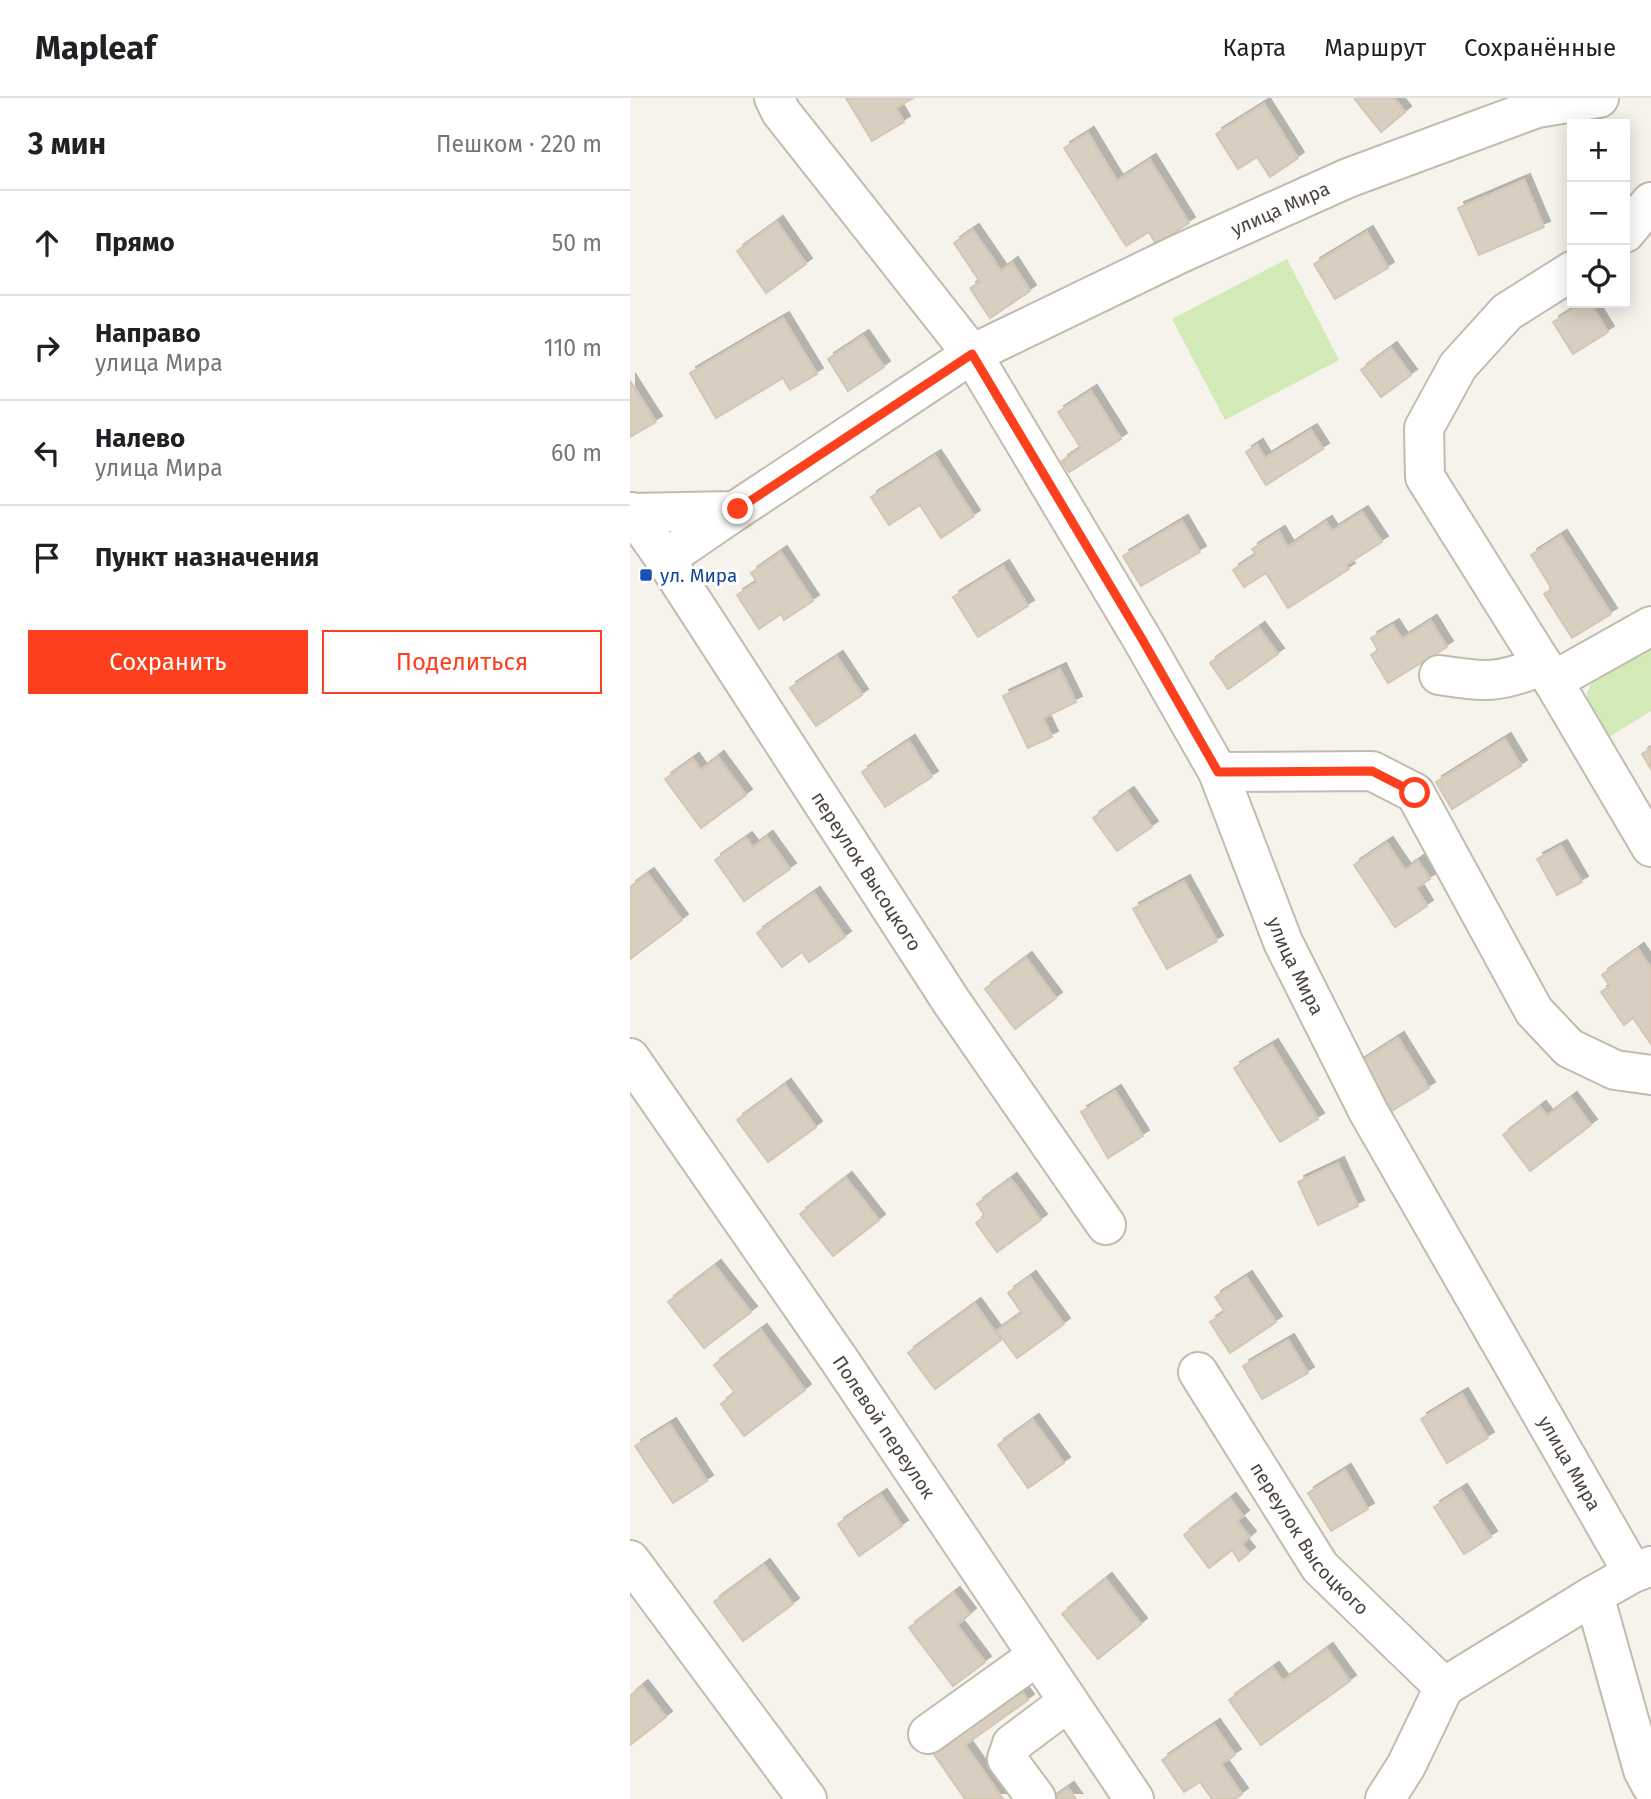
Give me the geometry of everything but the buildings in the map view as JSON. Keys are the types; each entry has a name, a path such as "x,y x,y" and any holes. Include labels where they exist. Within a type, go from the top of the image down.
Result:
{"street":[{"name":"улица Мира","path":"774,98 781,112 972,354 1135,627 1218,772 1283,942 1368,1111 1642,1570"},
{"name":"улица Мира","path":"665,559 972,354 1181,253 1348,177 1536,108 1599,98"},
{"path":"1630,227 1651,201"},
{"path":"1567,274 1507,312 1458,366 1424,428 1425,477 1548,673 1651,847"},
{"path":"631,512 735,511"},
{"name":"переулок Высоцкого","path":"631,512 665,559 951,1002 1106,1225"},
{"path":"1439,675 1494,681 1548,673 1651,626"},
{"path":"1218,772 1372,771 1415,793 1534,1012 1569,1048 1615,1070 1651,1075"},
{"name":"Полевой переулок","path":"630,1058 840,1362 1134,1799"},
{"name":"переулок Высоцкого","path":"1198,1372 1320,1567 1444,1687"},
{"path":"630,1560 807,1799"},
{"path":"1383,1795 1406,1766 1444,1687 1594,1595 1642,1570"},
{"path":"1594,1595 1643,1734 1643,1770 1651,1785"},
{"path":"928,1734 1037,1656"},
{"path":"1036,1798 1007,1759 1012,1744 1068,1702"}],"green space":[{"path":"1287,259 1339,360 1225,420 1172,319"},
{"path":"1651,647 1651,711 1604,740 1588,710 1587,692 1594,679"}],"place":[{"name":"ул. Мира","path":"646,575"}],"route":[{"path":"738,509 972,354 1218,772 1372,771 1415,793"}]}
